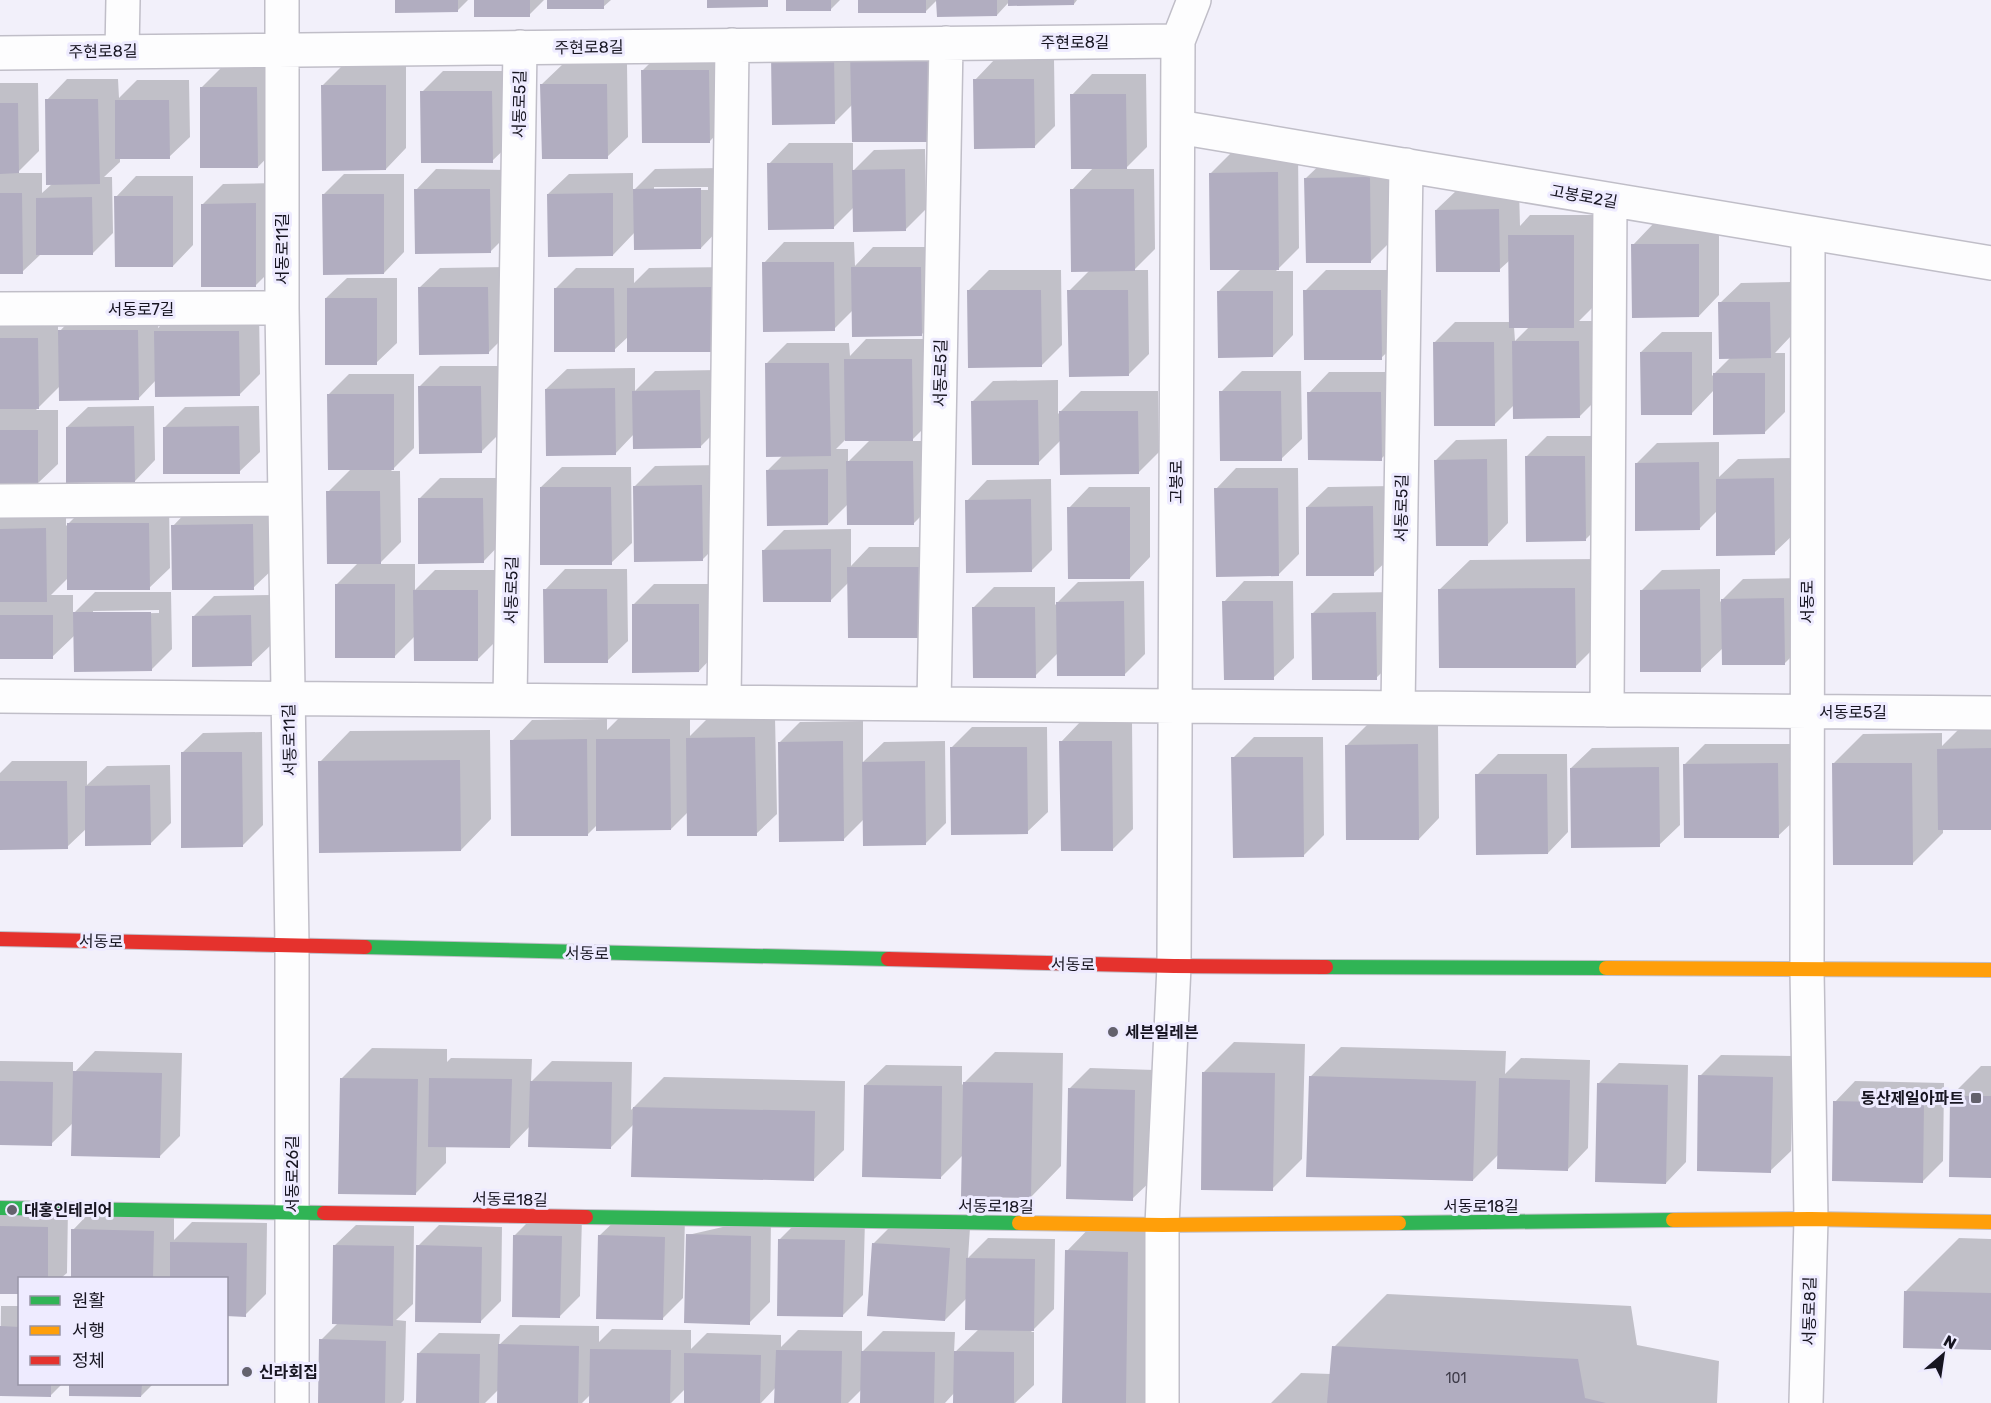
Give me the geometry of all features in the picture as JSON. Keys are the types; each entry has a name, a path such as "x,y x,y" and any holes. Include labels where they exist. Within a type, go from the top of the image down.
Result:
{"street":[{"path":"122,51 123,0"},
{"name":"서동로11길","path":"282,0 282,308 292,946"},
{"name":"고봉로","path":"1174,966 1178,41 1194,0"},
{"name":"주현로8길","path":"0,52 1178,41"},
{"name":"서동로5길","path":"934,704 946,43"},
{"path":"724,702 732,45"},
{"name":"서동로5길","path":"510,700 520,47"},
{"name":"고봉로2길","path":"1178,127 1991,263"},
{"name":"서동로5길","path":"1398,708 1406,165"},
{"path":"1607,710 1610,201"},
{"name":"서동로","path":"1807,970 1808,234"},
{"name":"서동로7길","path":"0,309 282,308"},
{"path":"0,501 285,499"},
{"name":"서동로5길","path":"0,696 1991,713"},
{"name":"서동로","path":"0,939 1174,966 1991,970"},
{"name":"서동로26길","path":"292,946 292,1403"},
{"path":"1162,1403 1162,1225 1174,966"},
{"name":"서동로8길","path":"1806,1403 1811,1220 1807,970"},
{"name":"서동로18길","path":"0,1208 1162,1225 1811,1220 1991,1222"}],"building":[{"path":"395,0 458,0 458,12 395,13"},
{"path":"474,0 530,0 530,17 474,17"},
{"path":"547,0 604,0 604,9 547,9"},
{"path":"707,0 768,0 768,7 707,8"},
{"path":"786,0 831,0 831,11 786,11"},
{"path":"858,0 926,0 926,13 858,13"},
{"path":"936,0 997,0 997,16 937,17"},
{"path":"1008,0 1074,0 1074,5 1008,6"},
{"path":"850,51 928,51 929,142 852,142"},
{"path":"771,55 834,55 835,124 772,125"},
{"path":"641,70 709,70 710,143 642,143"},
{"path":"973,79 1034,79 1035,148 974,149"},
{"path":"540,84 607,84 608,159 542,159"},
{"path":"321,85 386,85 386,170 322,171"},
{"path":"200,87 257,87 258,168 200,168"},
{"path":"420,91 492,91 493,163 421,163"},
{"path":"1070,94 1126,94 1127,169 1071,169"},
{"path":"45,99 98,99 100,184 46,185"},
{"path":"115,100 169,100 170,159 115,159"},
{"path":"0,103 18,103 19,173 0,174"},
{"path":"767,163 833,163 834,229 768,230"},
{"path":"905,169 906,231 853,232 852,170"},
{"path":"1278,172 1279,270 1210,270 1209,173"},
{"path":"1370,177 1371,263 1306,263 1304,178"},
{"path":"701,188 701,249 634,250 633,189"},
{"path":"414,189 490,189 491,253 415,254"},
{"path":"1070,189 1134,189 1135,271 1071,272"},
{"path":"0,193 22,193 23,274 0,274"},
{"path":"613,193 613,256 548,257 547,194"},
{"path":"322,194 384,194 384,274 323,275"},
{"path":"114,196 173,196 173,267 115,267"},
{"path":"92,197 93,255 36,255 36,198"},
{"path":"256,203 256,287 201,287 201,204"},
{"path":"1499,209 1500,272 1436,272 1435,210"},
{"path":"1508,235 1574,235 1574,328 1509,328"},
{"path":"1631,244 1699,244 1699,317 1632,318"},
{"path":"762,262 834,262 835,331 763,332"},
{"path":"851,267 921,267 922,336 852,337"},
{"path":"418,287 488,287 489,354 419,355"},
{"path":"712,287 713,352 627,352 627,288"},
{"path":"554,288 614,288 615,352 554,352"},
{"path":"967,290 1041,290 1042,367 968,368"},
{"path":"1067,290 1128,290 1129,376 1069,377"},
{"path":"1303,290 1381,290 1382,360 1304,360"},
{"path":"1217,291 1273,291 1273,357 1218,358"},
{"path":"325,298 377,298 377,365 325,365"},
{"path":"1718,302 1770,302 1771,358 1719,359"},
{"path":"58,330 138,330 139,400 59,401"},
{"path":"154,331 239,331 240,396 155,397"},
{"path":"0,338 38,338 39,409 0,409"},
{"path":"1512,341 1579,341 1580,418 1513,419"},
{"path":"1433,342 1494,342 1495,426 1434,426"},
{"path":"1640,352 1692,352 1692,415 1641,415"},
{"path":"844,359 912,359 913,441 845,441"},
{"path":"765,363 829,363 831,456 766,457"},
{"path":"1713,373 1765,373 1765,434 1713,435"},
{"path":"418,386 481,386 482,453 419,454"},
{"path":"615,388 616,455 546,456 545,389"},
{"path":"700,390 701,448 633,449 632,391"},
{"path":"1219,391 1281,391 1282,461 1220,461"},
{"path":"1307,392 1381,392 1382,461 1308,460"},
{"path":"327,394 394,394 394,470 328,470"},
{"path":"1038,400 1039,465 972,465 971,401"},
{"path":"1059,411 1138,411 1139,474 1060,475"},
{"path":"134,426 135,482 66,483 66,427"},
{"path":"239,426 240,474 163,474 163,427"},
{"path":"0,430 38,430 38,486 0,486"},
{"path":"1525,456 1585,456 1586,541 1526,542"},
{"path":"1487,459 1488,546 1436,546 1434,460"},
{"path":"846,461 913,461 914,525 847,525"},
{"path":"1699,462 1700,530 1635,531 1635,463"},
{"path":"828,469 828,525 767,526 766,470"},
{"path":"1774,478 1775,555 1716,556 1716,479"},
{"path":"702,485 703,561 634,562 633,486"},
{"path":"540,487 611,487 612,565 540,565"},
{"path":"1214,488 1278,488 1279,576 1216,577"},
{"path":"326,491 380,491 381,564 327,564"},
{"path":"418,498 483,498 484,563 418,564"},
{"path":"1031,499 1032,572 966,573 965,500"},
{"path":"1373,506 1374,576 1306,576 1306,507"},
{"path":"1067,507 1130,507 1130,579 1068,579"},
{"path":"67,523 149,523 150,590 67,590"},
{"path":"253,524 254,590 172,590 171,525"},
{"path":"46,528 47,602 0,602 0,529"},
{"path":"831,549 831,602 763,602 762,550"},
{"path":"847,567 920,567 921,638 848,638"},
{"path":"335,584 395,584 395,658 335,658"},
{"path":"1575,588 1576,668 1439,668 1438,589"},
{"path":"543,589 607,589 608,663 544,663"},
{"path":"1700,589 1701,672 1640,672 1640,590"},
{"path":"413,590 478,590 478,661 414,661"},
{"path":"1784,598 1785,665 1722,665 1721,599"},
{"path":"1124,601 1125,676 1057,676 1056,602"},
{"path":"1222,601 1273,601 1274,680 1224,680"},
{"path":"632,604 699,604 699,672 632,673"},
{"path":"972,607 1035,607 1036,678 973,678"},
{"path":"73,612 151,612 152,671 74,672"},
{"path":"1376,612 1377,680 1312,680 1311,613"},
{"path":"0,615 53,615 53,659 0,659"},
{"path":"251,615 252,666 192,667 192,616"},
{"path":"755,737 757,836 687,836 686,738"},
{"path":"587,739 588,836 511,836 510,740"},
{"path":"596,739 670,739 671,830 596,831"},
{"path":"843,741 844,841 779,842 778,742"},
{"path":"1059,741 1112,741 1113,851 1061,851"},
{"path":"1418,744 1419,840 1346,840 1345,745"},
{"path":"950,747 1027,747 1028,834 951,835"},
{"path":"1991,748 1991,830 1938,830 1937,749"},
{"path":"181,752 242,752 243,847 181,848"},
{"path":"1231,757 1303,757 1304,857 1233,858"},
{"path":"460,760 461,851 319,853 318,761"},
{"path":"925,761 926,845 863,846 862,762"},
{"path":"1778,763 1779,838 1684,838 1683,764"},
{"path":"1832,763 1912,763 1913,865 1833,865"},
{"path":"1659,767 1660,847 1571,848 1570,768"},
{"path":"1475,774 1547,774 1548,854 1476,855"},
{"path":"0,781 67,781 68,849 0,850"},
{"path":"150,785 151,845 85,846 85,786"},
{"path":"73,1071 162,1073 160,1158 71,1156"},
{"path":"1202,1072 1275,1073 1273,1191 1201,1190"},
{"path":"1698,1075 1773,1077 1771,1173 1697,1171"},
{"path":"1309,1076 1476,1081 1473,1181 1306,1177"},
{"path":"340,1078 418,1079 416,1195 338,1194"},
{"path":"429,1078 512,1079 510,1148 428,1147"},
{"path":"1499,1078 1570,1080 1568,1171 1497,1169"},
{"path":"0,1081 53,1082 52,1146 0,1145"},
{"path":"530,1081 612,1082 611,1149 528,1147"},
{"path":"963,1082 1033,1083 1031,1198 961,1197"},
{"path":"1597,1083 1668,1085 1666,1184 1595,1182"},
{"path":"864,1085 942,1086 941,1179 862,1177"},
{"path":"1068,1088 1135,1090 1133,1201 1066,1199"},
{"path":"1950,1096 1991,1096 1991,1178 1949,1177"},
{"path":"1833,1101 1924,1103 1923,1183 1832,1181"},
{"path":"633,1107 815,1111 814,1181 631,1177"},
{"path":"0,1226 48,1227 48,1277 18,1277 18,1294 0,1294"},
{"path":"71,1229 154,1231 153,1277 71,1277"},
{"path":"686,1234 751,1236 750,1325 684,1323"},
{"path":"513,1235 562,1236 560,1318 512,1317"},
{"path":"598,1235 665,1237 663,1320 596,1319"},
{"path":"778,1239 845,1240 843,1317 777,1316"},
{"path":"170,1242 247,1243 246,1317 228,1316 228,1277 170,1277"},
{"path":"872,1243 950,1248 945,1321 867,1316"},
{"path":"333,1245 394,1246 393,1326 332,1324"},
{"path":"416,1245 482,1247 481,1323 415,1322"},
{"path":"1065,1250 1128,1252 1126,1403 1062,1403"},
{"path":"966,1258 1035,1259 1034,1331 965,1330"},
{"path":"1904,1291 1991,1293 1991,1350 1903,1348"},
{"path":"0,1326 18,1327 18,1385 51,1385 51,1397 0,1396"},
{"path":"319,1339 386,1341 385,1403 318,1403"},
{"path":"498,1344 579,1346 578,1403 497,1403"},
{"path":"1332,1346 1578,1359 1585,1398 1606,1403 1327,1403"},
{"path":"590,1349 671,1350 670,1403 589,1403"},
{"path":"776,1350 842,1351 841,1403 774,1403"},
{"path":"861,1351 935,1352 934,1403 860,1403"},
{"path":"954,1351 1014,1352 1014,1403 953,1403"},
{"path":"417,1353 480,1354 479,1403 416,1403"},
{"path":"684,1353 761,1355 760,1403 684,1403"},
{"path":"69,1385 142,1385 141,1397 69,1396"}],"traffic: fast":[{"path":"365,947 888,959"},
{"path":"1326,967 1606,968"},
{"path":"0,1208 324,1213"},
{"path":"586,1217 1019,1223"},
{"path":"1399,1223 1673,1220"}],"traffic: slow":[{"path":"1606,968 1991,970"},
{"path":"1673,1220 1811,1219 1991,1222"},
{"path":"1019,1223 1162,1225 1399,1223"}],"traffic: jam":[{"path":"0,939 365,947"},
{"path":"888,959 1326,967"},
{"path":"324,1213 586,1217"}],"place":[{"name":"세븐일레븐","path":"1113,1032"},
{"name":"동산제일아파트","path":"1976,1098"},
{"name":"대홍인테리어","path":"12,1210"},
{"name":"신라회집","path":"247,1372"}]}
